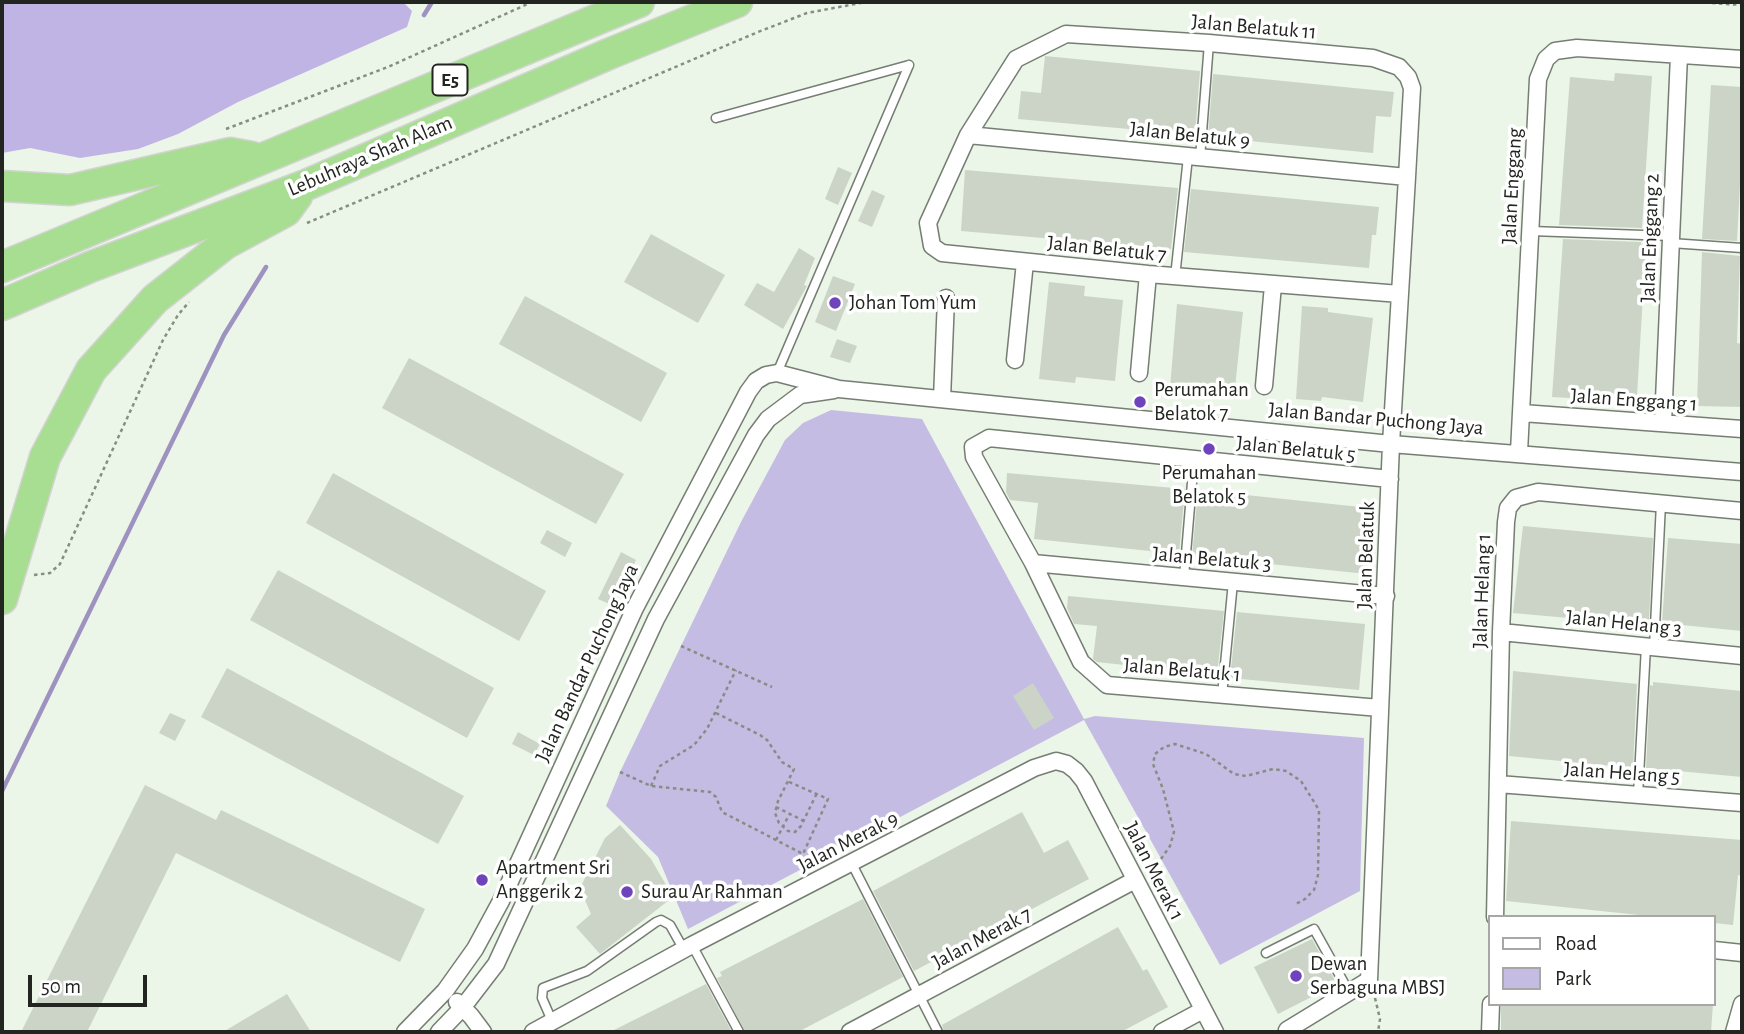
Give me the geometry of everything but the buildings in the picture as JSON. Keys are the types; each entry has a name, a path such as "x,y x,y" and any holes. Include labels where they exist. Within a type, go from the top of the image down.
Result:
{"highway":[{"name":"Lebuhraya Shah Alam","path":"2,267 639,2"},
{"name":"Lebuhraya Shah Alam","path":"2,305 90,267 306,185 611,53 737,2"},
{"path":"2,186 70,190 230,153 262,159"},
{"path":"2,599 45,457 91,370 155,299 225,244 286,211 306,185"}],"street":[{"name":"Jalan Belatuk 11","path":"968,135 1016,59 1066,34 1209,43 1373,58"},
{"name":"Jalan Enggang","path":"1519,452 1538,79 1546,59 1555,51 1577,48 1742,60"},
{"name":"Jalan Enggang 2","path":"1663,423 1679,55"},
{"name":"Jalan Belatuk","path":"1287,1030 1369,980 1391,443 1412,88 1408,77 1399,68 1373,58"},
{"name":"Jalan Belatuk 9","path":"968,135 1407,177"},
{"name":"Jalan Belatuk 7","path":"968,135 928,223 932,246 942,253 1175,277 1400,294"},
{"path":"1015,360 1025,262"},
{"path":"1139,373 1148,274"},
{"path":"1264,386 1273,285"},
{"path":"942,399 946,298"},
{"name":"Jalan Bandar Puchong Jaya","path":"405,1032 445,991 475,949 501,901 615,649 748,392 756,381 766,375 777,373 839,389 1391,443 1742,472"},
{"name":"Jalan Bandar Puchong Jaya","path":"439,1032 463,1007 496,964 656,619 756,435 768,419 800,395 839,389"},
{"name":"Jalan Enggang 1","path":"1522,413 1742,429"},
{"name":"Jalan Belatuk 5","path":"989,438 1390,480"},
{"name":"Jalan Belatuk 1","path":"989,438 973,447 974,457 1033,563 1081,662 1107,685 1380,708"},
{"name":"Jalan Helang 1","path":"1495,915 1508,508 1516,498 1538,492 1742,510"},
{"name":"Jalan Belatuk 3","path":"1033,563 1386,596"},
{"name":"Jalan Helang 3","path":"1502,632 1742,656"},
{"name":"Jalan Merak 1","path":"1034,768 1056,761 1067,764 1076,771 1215,1032"},
{"name":"Jalan Merak 9","path":"533,1032 1034,768"},
{"name":"Jalan Helang 5","path":"1498,784 1742,803"},
{"name":"Jalan Merak 7","path":"850,1032 1135,880"},
{"path":"1716,950 1742,953"},
{"path":"445,991 463,1007 483,1032"},
{"path":"1734,1032 1742,1004"},
{"path":"1490,1032 1491,1006"},
{"path":"1162,1032 1203,1010"}],"lane":[{"path":"1175,277 1209,43"},
{"path":"716,118 909,65 777,373"},
{"path":"1531,231 1671,240 1742,248"},
{"path":"1184,578 1194,459"},
{"path":"1637,795 1661,503"},
{"path":"1222,695 1233,582"},
{"path":"852,864 938,1032"},
{"path":"552,1021 542,998 543,988 587,971 656,922 666,921 688,948 739,1032"},
{"path":"1266,953 1314,929 1349,992"}],"path":[{"path":"222,131 388,67 531,2"},
{"path":"303,224 758,32 807,13 866,2"},
{"path":"1698,2 1742,5"},
{"path":"34,575 50,573 60,564 163,340 178,315 196,295"},
{"path":"681,646 772,687"},
{"path":"651,786 660,766 694,745 707,729 736,670"},
{"path":"716,713 767,740 782,762 794,769 775,813 779,823 788,831 795,832 804,821 816,794"},
{"path":"1161,859 1170,846 1174,832 1163,789 1153,764 1156,754 1164,747 1175,744 1206,754 1234,774 1246,776 1273,769 1286,771 1301,781 1319,810 1318,875 1314,890 1294,905"},
{"path":"620,772 651,786 710,792 716,797 722,812 803,855 828,799 787,781"},
{"path":"776,807 804,821"},
{"path":"776,840 789,814"},
{"path":"1375,998 1379,1007 1378,1032"}],"green space":[{"path":"831,410 922,419 1084,719 1095,716 1364,738 1360,891 1220,965 1084,720 688,929 658,857 606,806 741,522 785,440 803,423"}],"shaded area":[{"path":"2,2 403,2 412,11 407,27 238,102 178,134 138,149 80,158 30,148 2,153"}],"waterway":[{"path":"424,15 432,2"},
{"path":"2,791 224,335 266,267"}],"place":[{"name":"Johan Tom Yum","path":"835,303"},
{"name":"Perumahan Belatok 7","path":"1140,402"},
{"name":"Perumahan Belatok 5","path":"1209,449"},
{"name":"Apartment Sri Anggerik 2","path":"482,880"},
{"name":"Surau Ar Rahman","path":"627,892"},
{"name":"Dewan Serbaguna MBSJ","path":"1296,976"}]}
